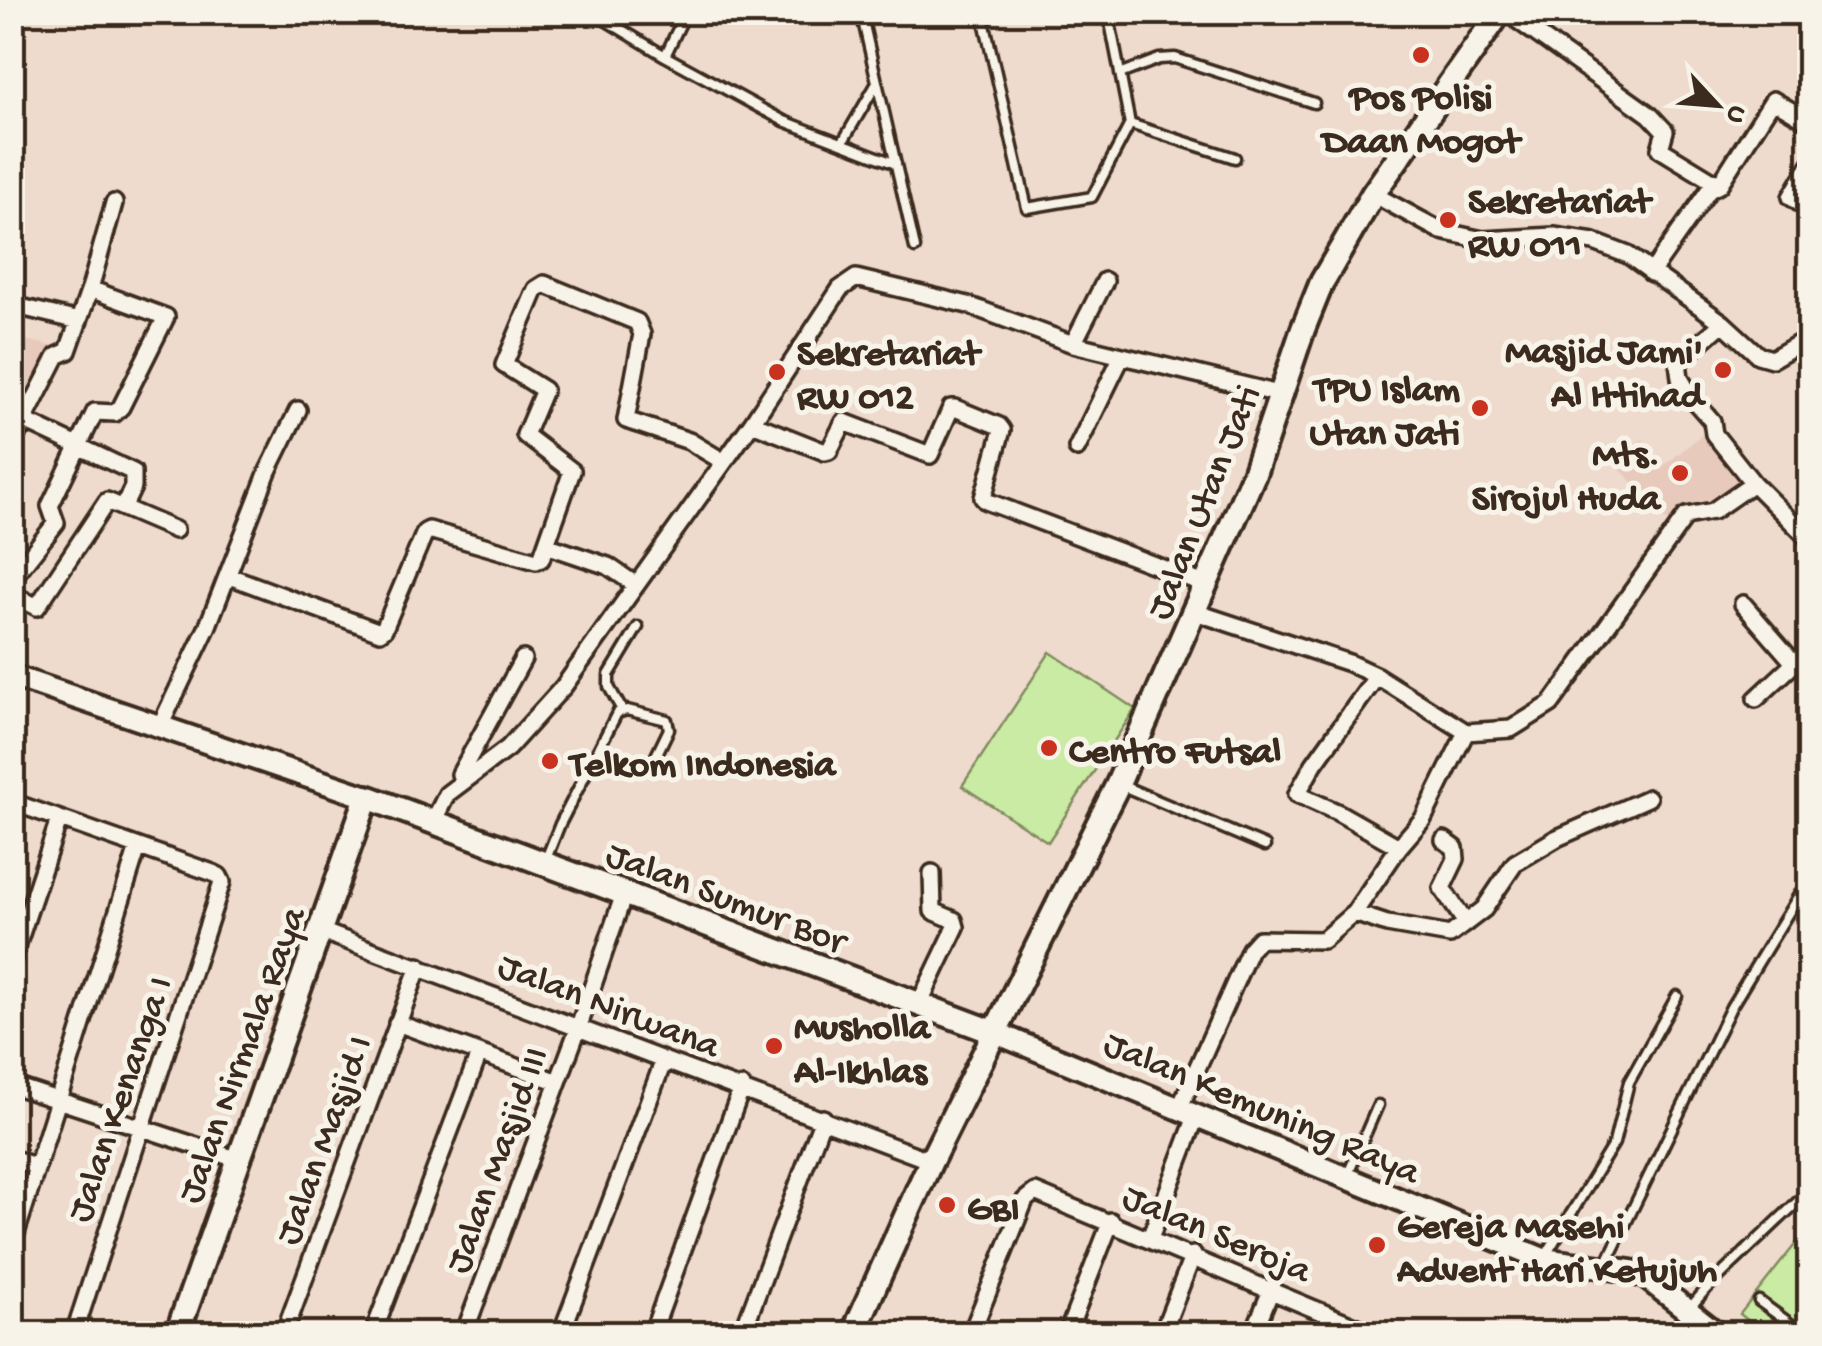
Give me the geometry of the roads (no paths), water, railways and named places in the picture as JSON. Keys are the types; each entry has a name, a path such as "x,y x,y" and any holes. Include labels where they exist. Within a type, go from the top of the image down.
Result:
{"main road":[{"name":"Jalan Utan Jati","path":"853,1334 931,1161 1118,784 1195,612 1283,394 1322,282 1373,194 1483,24 1503,12"},
{"name":"Jalan Sumur Bor","path":"368,797 440,808 548,852 624,894 960,1020 1000,1024"},
{"name":"Jalan Nirmala Raya","path":"177,1334 368,797"},
{"path":"960,1020 978,1032 982,1042 980,1064"}],"street":[{"path":"1503,12 1650,115 1664,131 1660,149 1719,185"},
{"path":"1651,273 1709,190 1719,185 1772,100 1810,122"},
{"path":"1810,165 1790,197 1810,211"},
{"path":"1373,194 1441,230 1483,240 1554,236 1594,242 1628,255 1723,322 1758,354 1772,359 1810,337"},
{"path":"12,444 57,356 68,351 114,203"},
{"path":"440,808 463,782 508,748 564,686 752,423 840,289 856,278 968,306 1073,344 1283,394"},
{"path":"1073,344 1105,281"},
{"path":"228,576 380,632 429,530 536,561 541,559 572,471 525,434 544,390 504,365 536,289 544,284 637,322 642,334 626,420 689,441 724,462"},
{"path":"12,578 56,523 50,506 95,412 115,413 121,407 166,317 90,289"},
{"path":"12,305 79,321"},
{"path":"1723,322 1678,362 1680,378 1712,421 1714,434 1753,483 1810,540"},
{"path":"1077,448 1122,356"},
{"path":"752,423 826,452 844,422 930,455 955,408 1002,430 986,501 1207,585"},
{"path":"163,721 228,576 268,470 298,410"},
{"path":"25,421 133,472 133,487 124,506"},
{"path":"1195,612 1300,644 1377,676 1466,732 1511,729 1551,704 1686,516 1714,512 1753,483"},
{"path":"12,594 37,606 106,501 175,530"},
{"path":"546,545 608,566 636,584"},
{"path":"1743,604 1794,664"},
{"path":"1756,699 1810,649"},
{"path":"463,782 460,774 523,660"},
{"name":"Jalan Sumur Bor","path":"12,676 163,721 368,797"},
{"path":"1377,676 1314,764 1298,794 1339,812 1399,848"},
{"path":"1150,1238 1209,1040 1250,948 1259,939 1323,940 1354,913 1424,819 1466,732"},
{"path":"1354,913 1386,924 1450,936 1484,909 1514,864 1557,838 1648,798"},
{"path":"12,802 138,847 12,1246"},
{"path":"12,962 59,820"},
{"path":"1444,840 1455,848 1456,859 1442,888 1466,923"},
{"name":"Jalan Kenanga I","path":"74,1334 222,882 213,873 138,847"},
{"path":"919,1004 956,927 954,920 934,911 932,873"},
{"name":"Jalan Masjid III","path":"464,1334 624,894"},
{"name":"Jalan Nirwana","path":"321,932 931,1161"},
{"name":"Jalan Masjid I","path":"284,1334 419,966"},
{"path":"397,1023 558,1082"},
{"name":"Jalan Kemuning Raya","path":"1000,1024 1188,1103 1346,1178 1543,1259 1605,1266 1644,1277 1700,1319"},
{"path":"373,1334 478,1054"},
{"path":"561,1334 664,1060"},
{"path":"12,1085 239,1160"},
{"path":"652,1334 742,1087"},
{"path":"742,1334 823,1118"},
{"path":"12,1158 37,1167"},
{"name":"Jalan Seroja","path":"971,1334 1025,1200 1035,1192 1272,1288 1356,1330 1374,1334"},
{"path":"1066,1334 1110,1221"},
{"path":"1162,1334 1193,1255"},
{"path":"1253,1334 1272,1288"}],"lane":[{"path":"592,12 784,121 896,164"},
{"path":"665,56 686,12"},
{"path":"862,12 915,248"},
{"path":"982,12 1027,208 1092,197 1130,124 1108,12"},
{"path":"1120,74 1159,59 1175,58 1314,103"},
{"path":"842,143 877,82"},
{"path":"1130,124 1236,158"},
{"path":"638,627 609,675 609,687 622,710 668,720 669,729 651,766"},
{"path":"548,852 622,710"},
{"path":"1118,784 1265,846"},
{"path":"1605,1266 1731,1007 1810,877"},
{"path":"1543,1259 1614,1143 1629,1082 1677,996"},
{"path":"1346,1178 1378,1105"},
{"path":"1700,1319 1706,1288 1810,1190"},
{"path":"1758,1301 1796,1328 1793,1334"}],"place":[{"name":"Pos Polisi Daan Mogot","path":"1421,55"},
{"name":"Sekretariat RW 011","path":"1448,220"},
{"name":"Masjid Jami' Al Ittihad","path":"1723,370"},
{"name":"Sekretariat RW 012","path":"777,372"},
{"name":"TPU Islam Utan Jati","path":"1480,408"},
{"name":"Mts. Sirojul Huda","path":"1680,473"},
{"name":"Centro Futsal","path":"1049,748"},
{"name":"Telkom Indonesia","path":"550,761"},
{"name":"Musholla Al-Ikhlas","path":"774,1046"},
{"name":"GBI","path":"947,1205"},
{"name":"Gereja Masehi Advent Hari Ketujuh","path":"1377,1245"}]}
